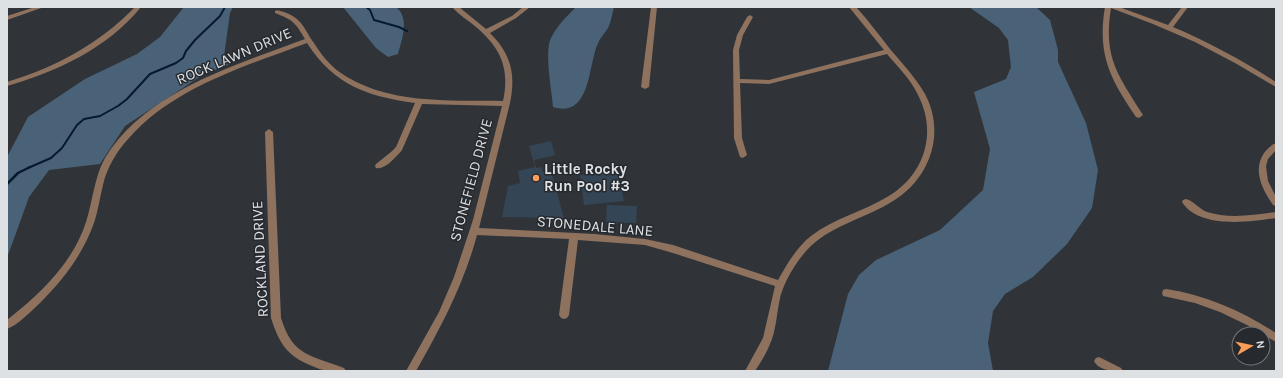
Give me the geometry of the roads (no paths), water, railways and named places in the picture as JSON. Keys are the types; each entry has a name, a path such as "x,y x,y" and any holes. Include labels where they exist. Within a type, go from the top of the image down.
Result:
{"street":[{"path":"7,18 41,7"},
{"path":"7,84 49,68 90,46 122,24 138,7"},
{"name":"STONEFIELD DRIVE","path":"411,371 451,296 462,268 506,104 510,83 507,64 499,47 486,32 455,7"},
{"path":"486,32 514,17 527,7"},
{"path":"645,87 654,7"},
{"path":"750,371 769,336 780,284 795,259 815,238 831,226 891,198 911,183 925,164 932,142 930,117 922,95 889,51 852,7"},
{"path":"1108,7 1104,31 1108,57 1117,79 1139,115"},
{"path":"1114,7 1170,27 1232,58 1276,85"},
{"path":"1170,27 1185,7"},
{"path":"277,12 295,20 335,72 355,84 385,95 420,101 506,104"},
{"path":"743,155 738,138 737,43 743,28 750,18"},
{"name":"ROCK LAWN DRIVE","path":"7,326 41,296 61,274 73,257 87,230 93,213 97,187 103,170 114,151 137,125 156,109 191,88 309,40"},
{"path":"737,82 769,82 889,51"},
{"path":"380,166 399,148 420,101"},
{"name":"ROCKLAND DRIVE","path":"269,132 276,318 279,331 286,344 296,353 307,360 341,371"},
{"path":"1276,146 1266,154 1262,169 1266,188 1276,204"},
{"path":"1186,202 1189,206 1202,213 1221,218 1252,219 1276,215"},
{"name":"STONEDALE LANE","path":"473,231 631,240 659,245 780,284"},
{"path":"564,315 574,237"},
{"path":"1166,293 1194,297 1221,307 1276,338"},
{"path":"1099,361 1118,371"}],"waterway":[{"path":"28,168 51,158 62,148 77,125 84,119 100,116 118,106 127,99 150,74 176,63 183,58 186,51 195,40 220,16 225,7"},
{"path":"366,7 370,10 374,20 399,27 407,31"},
{"path":"7,184 18,173 28,168"}],"place":[{"name":"Little Rocky Run Pool #3","path":"536,178"}]}
